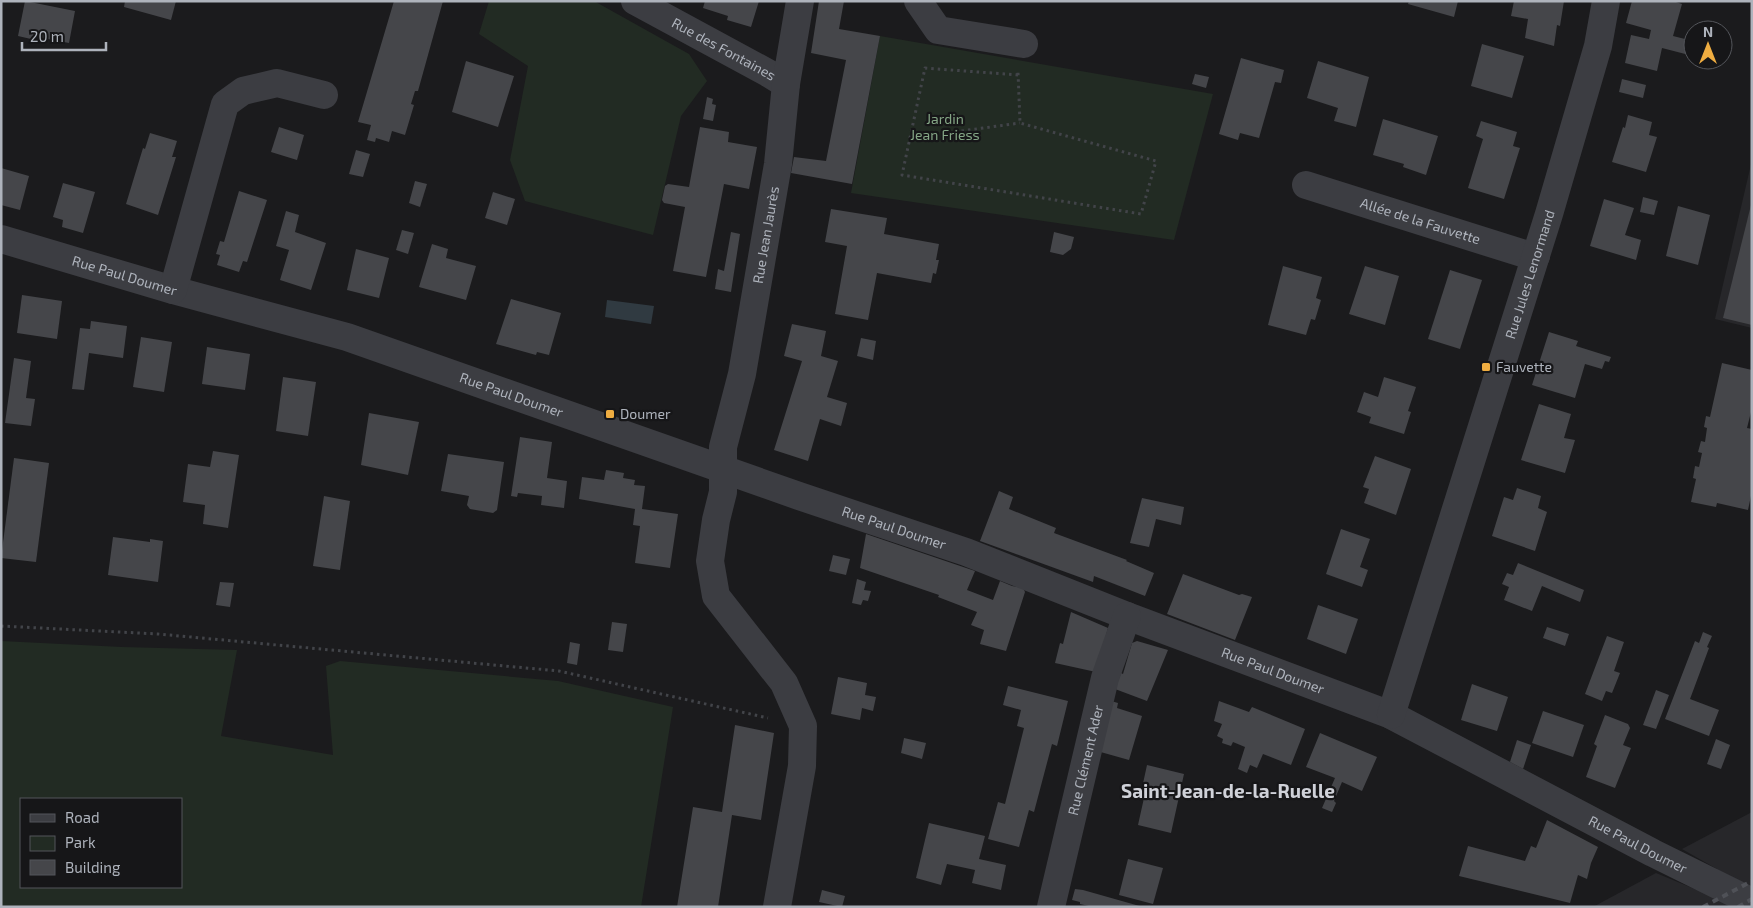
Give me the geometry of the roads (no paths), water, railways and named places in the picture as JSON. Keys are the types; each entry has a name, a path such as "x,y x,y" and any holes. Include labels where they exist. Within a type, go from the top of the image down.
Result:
{"street":[{"name":"Rue des Fontaines","path":"635,1 786,84"},
{"name":"Rue Jean Jaurès","path":"777,907 802,766 803,726 784,683 716,596 710,560 716,520 723,492 723,447 742,374 778,164 786,84 800,1"},
{"path":"918,1 938,30 1024,44"},
{"name":"Rue Jules Lenormand","path":"1391,715 1536,256 1598,46 1606,1"},
{"path":"173,290 225,104 243,91 278,83 324,95"},
{"name":"Allée de la Fauvette","path":"1306,185 1536,256"},
{"name":"Rue Paul Doumer","path":"1,239 173,290 347,337 722,469 966,552 1127,616 1391,715 1653,853 1752,902"},
{"name":"Rue Clément Ader","path":"1051,907 1105,678 1127,616"}],"railway":[{"path":"1703,907 1752,881"},
{"path":"1738,907 1752,899"}],"place":[{"name":"Fauvette","path":"1486,367"},
{"name":"Doumer","path":"610,414"}],"district":[{"name":"Saint-Jean-de-la-Ruelle","path":"1228,791"}],"park label":[{"name":"Jardin Jean Friess","path":"945,128"}]}
